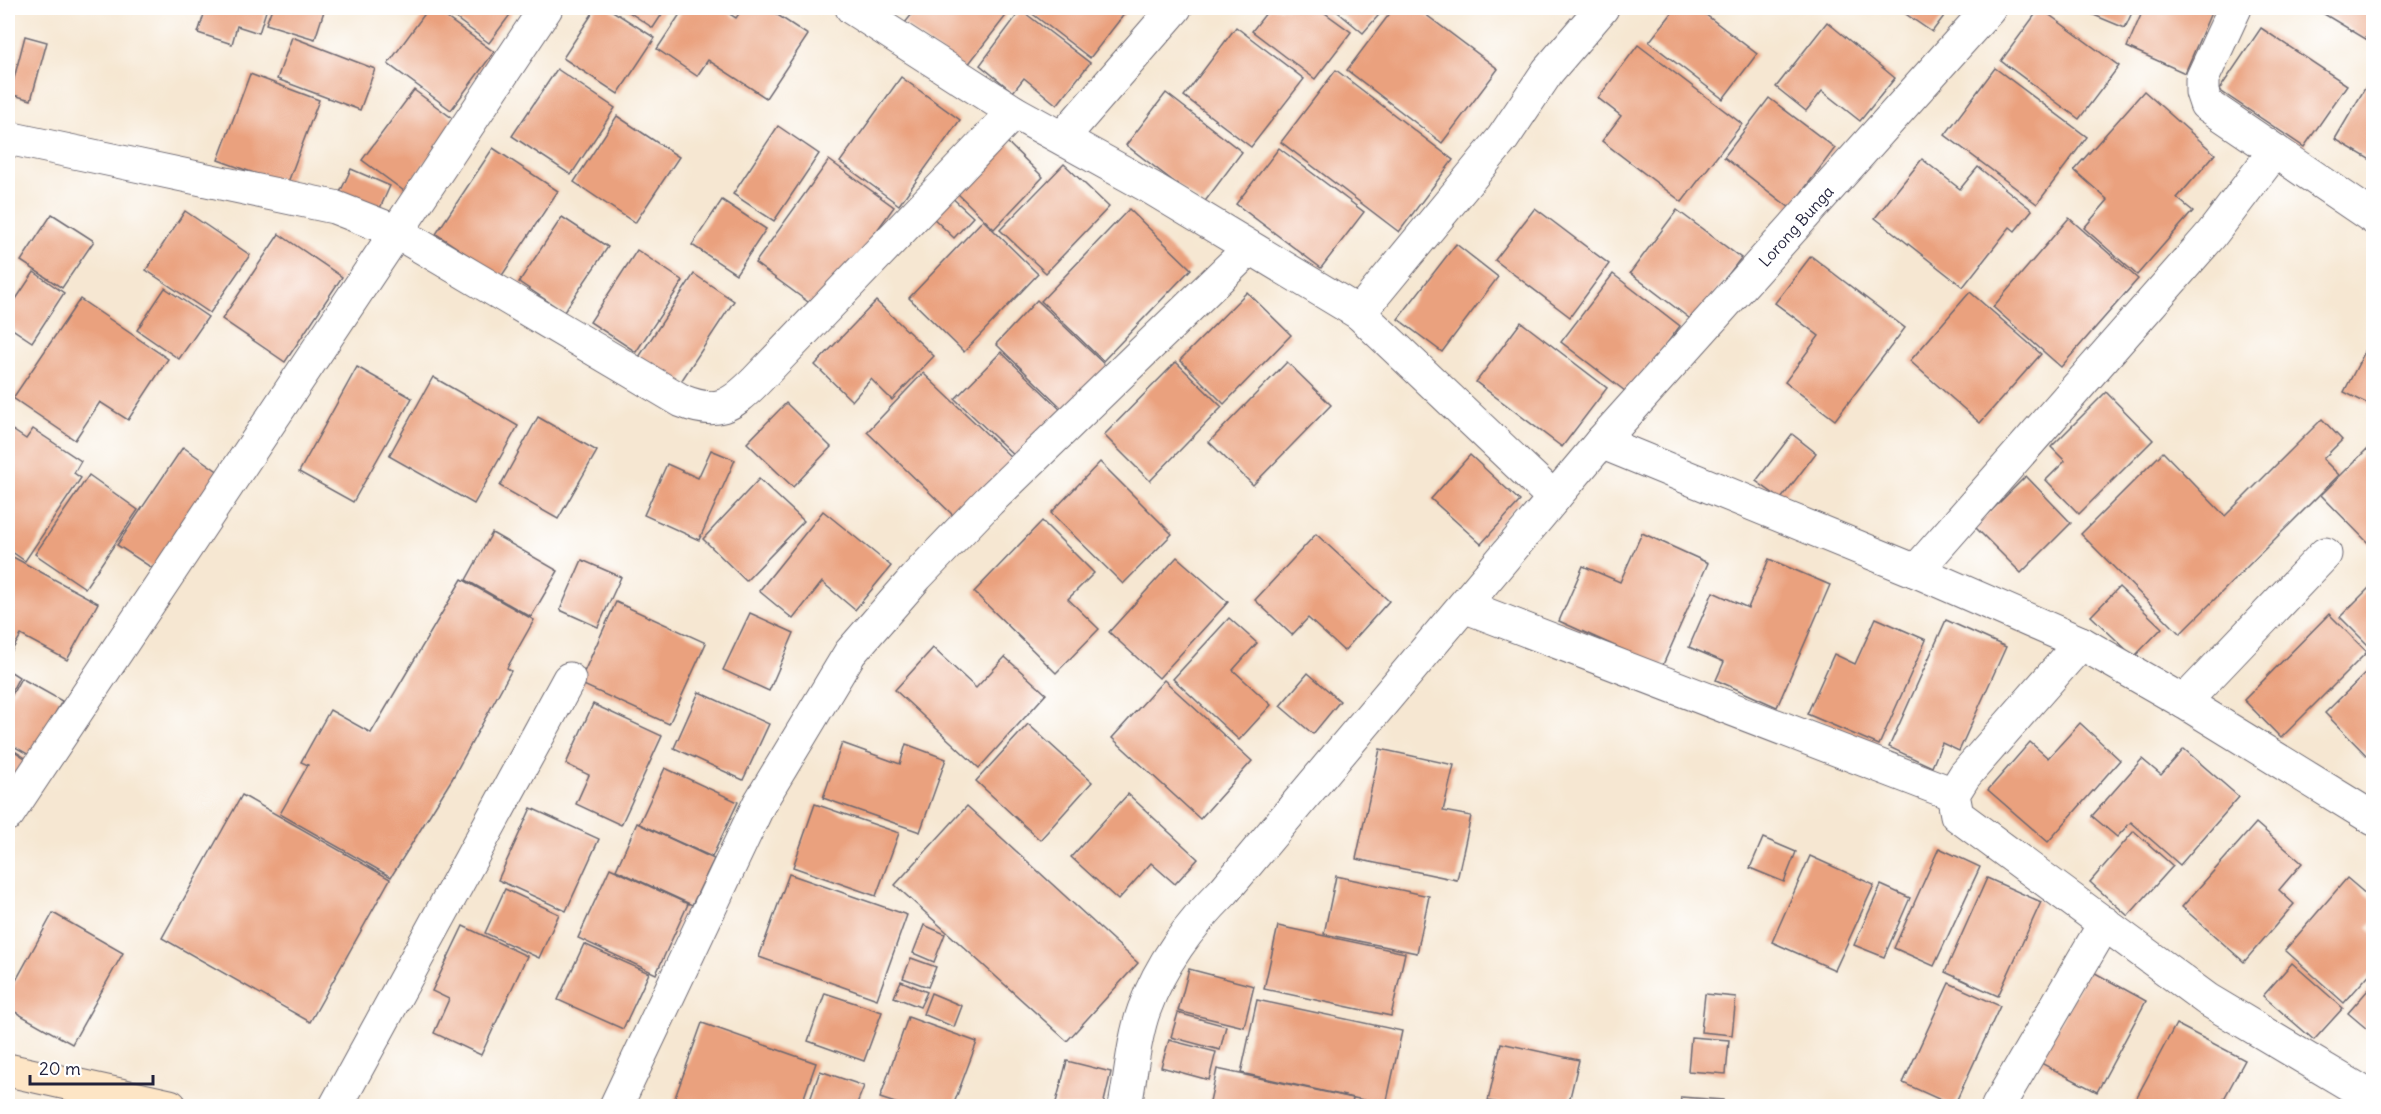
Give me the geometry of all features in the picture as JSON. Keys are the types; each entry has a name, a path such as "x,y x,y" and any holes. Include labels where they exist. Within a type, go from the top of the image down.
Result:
{"main road":[{"path":"8,1070 170,1107"}],"street":[{"path":"8,814 546,8"},
{"path":"852,8 1014,112 1063,137 1359,313 1554,498"},
{"path":"1063,137 1175,8"},
{"path":"1359,313 1503,138 1548,71 1602,8"},
{"path":"2235,8 2202,79 2202,92 2206,104 2373,218"},
{"name":"Lorong Bunga","path":"1125,1107 1143,1012 1163,967 1191,924 1224,891 1601,442 1989,9"},
{"path":"8,138 334,207 395,231 682,401 701,408 718,409 742,395 756,381 1014,112"},
{"path":"1916,571 2211,235 2275,151"},
{"path":"616,1107 759,804 850,653 917,576 989,501 1250,248"},
{"path":"1601,442 1916,571 2081,644 2184,702 2373,819"},
{"path":"2184,702 2325,554"},
{"path":"1464,606 1953,794"},
{"path":"2081,644 1965,775 1953,794 1957,815 2208,999 2373,1099"},
{"path":"336,1107 569,679"},
{"path":"1998,1107 2105,923"}],"building":[{"path":"206,8 267,8 259,33 237,26 232,44 198,33"},
{"path":"272,8 325,8 315,39 266,24"},
{"path":"429,8 433,8 494,52 451,110 388,64"},
{"path":"442,8 515,8 489,43"},
{"path":"596,8 608,8 655,38 618,94 563,58"},
{"path":"623,8 666,8 653,28"},
{"path":"684,8 720,8 736,18 743,8 767,8 808,35 766,98 708,60 697,76 657,49"},
{"path":"917,8 1012,8 964,70 904,24"},
{"path":"1027,8 1129,8 1090,58"},
{"path":"1270,8 1318,8 1351,32 1315,79 1252,31"},
{"path":"1333,8 1385,8 1363,33"},
{"path":"1394,8 1417,8 1498,69 1442,143 1347,70"},
{"path":"1676,8 1697,8 1757,54 1723,99 1649,42"},
{"path":"1897,8 1950,8 1932,32"},
{"path":"2040,8 2119,66 2079,119 2001,61"},
{"path":"2077,8 2134,8 2125,28"},
{"path":"2144,8 2213,8 2185,73 2127,47"},
{"path":"2314,8 2374,8 2374,44"},
{"path":"1021,10 1090,63 1057,105 1024,78 1013,92 980,65"},
{"path":"1827,22 1895,78 1860,121 1822,91 1806,111 1776,87"},
{"path":"1236,27 1304,79 1251,147 1184,96"},
{"path":"2261,28 2347,85 2304,147 2219,90"},
{"path":"25,36 47,42 31,100 10,94"},
{"path":"292,37 375,69 360,110 277,79"},
{"path":"1638,45 1742,124 1682,202 1602,141 1621,116 1598,98"},
{"path":"1995,68 2087,137 2037,204 1945,135"},
{"path":"557,69 615,108 571,175 512,136"},
{"path":"1336,70 1453,160 1399,232 1281,142"},
{"path":"2374,73 2374,162 2335,139"},
{"path":"250,74 319,100 287,185 218,160"},
{"path":"901,77 960,120 899,205 840,162"},
{"path":"414,90 456,121 404,191 362,160"},
{"path":"2144,91 2215,154 2177,198 2193,211 2137,275 2084,228 2108,200 2074,170"},
{"path":"1166,93 1242,152 1203,204 1126,145"},
{"path":"1769,98 1835,148 1790,208 1724,157"},
{"path":"617,116 679,157 635,223 574,182"},
{"path":"778,126 819,154 774,221 733,194"},
{"path":"1004,139 1043,177 994,229 955,191"},
{"path":"493,148 558,191 501,277 436,234"},
{"path":"1279,148 1364,212 1321,268 1236,204"},
{"path":"1922,159 1960,189 1978,167 2032,210 2015,231 2010,227 1963,287 1875,218"},
{"path":"829,160 894,207 819,310 755,263"},
{"path":"1064,164 1109,207 1046,273 1000,230"},
{"path":"351,169 390,186 376,217 337,199"},
{"path":"947,193 973,217 954,238 928,213"},
{"path":"722,200 766,229 736,274 692,245"},
{"path":"1535,208 1609,264 1570,317 1495,260"},
{"path":"1129,209 1191,269 1103,361 1041,301"},
{"path":"1677,210 1741,258 1693,321 1630,273"},
{"path":"185,211 250,255 210,313 146,270"},
{"path":"52,214 94,241 62,288 21,261"},
{"path":"562,217 608,247 564,312 519,282"},
{"path":"2069,218 2138,279 2061,367 1993,307"},
{"path":"983,220 1038,274 964,352 909,298"},
{"path":"279,234 342,277 285,362 222,319"},
{"path":"1456,244 1498,277 1442,352 1398,319"},
{"path":"637,250 683,281 636,352 590,322"},
{"path":"1811,256 1905,328 1835,420 1785,382 1819,336 1775,303"},
{"path":"34,272 64,293 32,342 8,326 8,311"},
{"path":"694,274 734,301 680,383 639,357"},
{"path":"1613,274 1680,326 1629,394 1561,342"},
{"path":"165,288 208,317 179,359 137,330"},
{"path":"1247,292 1291,335 1224,404 1180,360"},
{"path":"1970,292 2041,354 1980,423 1910,361"},
{"path":"80,299 168,359 128,420 100,402 75,440 13,398"},
{"path":"1037,300 1108,368 1066,412 996,344"},
{"path":"876,301 934,356 892,400 871,379 852,401 815,365"},
{"path":"1521,322 1607,388 1562,447 1476,382"},
{"path":"2374,334 2374,407 2344,392"},
{"path":"1001,352 1064,413 1019,460 955,399"},
{"path":"1176,362 1222,407 1150,481 1104,435"},
{"path":"1287,362 1331,405 1253,485 1209,442"},
{"path":"357,367 412,398 353,502 299,472"},
{"path":"923,373 1014,460 957,519 867,432"},
{"path":"433,377 518,426 474,504 389,456"},
{"path":"2106,392 2153,440 2079,514 2046,480 2065,461 2051,447"},
{"path":"786,403 831,447 793,487 747,443"},
{"path":"538,417 597,451 558,519 500,486"},
{"path":"2322,419 2342,440 2323,459 2339,475 2180,634 2081,534 2163,452 2225,516"},
{"path":"8,427 26,439 33,429 81,461 74,473 81,478 25,561 8,549"},
{"path":"1792,434 1816,453 1781,499 1756,481"},
{"path":"183,447 223,475 158,572 117,545"},
{"path":"2367,449 2374,456 2374,549 2321,495"},
{"path":"711,450 735,460 699,540 644,515 667,464 698,478"},
{"path":"1470,455 1520,501 1481,544 1431,499"},
{"path":"1100,462 1172,534 1123,584 1051,513"},
{"path":"89,475 138,510 85,588 35,554"},
{"path":"2026,476 2071,523 2021,573 1975,527"},
{"path":"759,479 804,521 746,581 703,539"},
{"path":"823,511 891,566 855,610 822,582 793,619 759,591"},
{"path":"1042,521 1094,573 1068,599 1099,629 1056,673 974,592"},
{"path":"492,533 558,571 531,617 466,580"},
{"path":"1642,533 1708,563 1662,667 1559,621 1583,566 1620,582"},
{"path":"1316,534 1389,601 1344,651 1308,618 1292,635 1255,600"},
{"path":"13,557 98,603 67,660 21,635 11,652 8,650 8,567"},
{"path":"1177,557 1228,602 1159,678 1109,632"},
{"path":"1769,559 1830,585 1777,707 1716,680 1724,662 1689,647 1713,592 1748,608"},
{"path":"582,560 621,577 598,627 560,610"},
{"path":"462,579 534,620 507,668 511,671 452,779 391,877 280,814 308,765 301,762 330,710 371,733"},
{"path":"2374,583 2374,651 2340,617"},
{"path":"2119,587 2162,628 2134,657 2091,616"},
{"path":"616,602 706,643 669,724 579,683"},
{"path":"750,613 794,633 769,691 723,670"},
{"path":"2329,614 2367,652 2281,738 2244,700"},
{"path":"1229,618 1257,643 1233,670 1271,705 1239,740 1173,679"},
{"path":"1876,618 1926,640 1879,745 1807,714 1834,654 1855,664"},
{"path":"1946,620 2006,647 1959,751 1942,743 1932,767 1889,747"},
{"path":"933,648 976,688 1005,657 1046,694 979,768 895,690"},
{"path":"2374,665 2374,754 2369,758 2325,713"},
{"path":"8,670 19,677 8,698"},
{"path":"1308,673 1340,701 1313,734 1280,706"},
{"path":"21,678 62,701 31,756 8,743 8,702"},
{"path":"1164,680 1252,761 1200,819 1112,738"},
{"path":"699,692 769,724 743,780 674,748"},
{"path":"593,704 662,736 621,825 576,804 589,775 566,764"},
{"path":"2080,723 2120,760 2048,842 1988,790 2030,742 2048,758"},
{"path":"1028,724 1092,782 1040,840 976,781"},
{"path":"842,743 900,764 906,744 946,759 920,832 823,798"},
{"path":"8,747 30,761 8,797"},
{"path":"1380,749 1454,765 1443,811 1471,816 1457,880 1356,859"},
{"path":"2184,749 2239,797 2180,865 2131,822 2117,837 2092,816 2142,759 2161,775"},
{"path":"665,768 738,802 712,857 639,824"},
{"path":"1128,794 1198,859 1175,884 1151,863 1118,900 1071,857"},
{"path":"242,795 390,879 310,1022 162,938"},
{"path":"815,804 899,833 876,896 793,867"},
{"path":"967,806 1138,963 1067,1041 895,885"},
{"path":"531,808 599,839 566,911 498,880"},
{"path":"637,823 714,859 692,905 616,870"},
{"path":"2256,823 2302,863 2279,890 2294,904 2244,962 2182,907"},
{"path":"2134,831 2173,866 2128,916 2090,882"},
{"path":"1763,838 1796,852 1784,882 1750,868"},
{"path":"1939,848 1980,867 1934,966 1894,948"},
{"path":"1810,856 1874,885 1835,970 1772,942"},
{"path":"610,868 688,904 656,974 578,938"},
{"path":"789,874 907,915 877,999 759,957"},
{"path":"1336,876 1429,896 1417,953 1324,934"},
{"path":"1987,878 2041,902 1998,996 1945,972"},
{"path":"2347,878 2374,901 2374,920 2367,928 2374,934 2374,969 2344,1003 2285,950"},
{"path":"1881,885 1910,898 1884,957 1854,945"},
{"path":"505,889 559,914 539,958 485,933"},
{"path":"53,913 123,953 72,1044 8,1008 8,995"},
{"path":"924,925 945,934 934,962 913,953"},
{"path":"463,926 527,956 481,1055 434,1033 449,999 432,991"},
{"path":"1278,926 1405,953 1391,1016 1264,989"},
{"path":"584,944 649,973 623,1029 558,1000"},
{"path":"911,958 936,967 928,987 903,978"},
{"path":"2292,963 2343,1008 2314,1040 2263,996"},
{"path":"1189,969 1254,986 1244,1027 1178,1011"},
{"path":"2088,969 2146,1001 2097,1092 2039,1062"},
{"path":"901,981 927,992 920,1007 894,997"},
{"path":"1949,983 2000,1006 1954,1106 1903,1083"},
{"path":"2368,990 2374,995 2374,1035 2348,1013"},
{"path":"825,993 882,1012 864,1061 808,1041"},
{"path":"931,993 962,1006 954,1027 923,1014"},
{"path":"1705,994 1736,997 1732,1035 1701,1032"},
{"path":"1257,1000 1402,1031 1386,1105 1241,1073"},
{"path":"1178,1013 1226,1026 1220,1050 1171,1037"},
{"path":"908,1017 977,1042 953,1106 904,1106 880,1098"},
{"path":"702,1023 816,1063 801,1106 672,1106"},
{"path":"2176,1024 2245,1060 2220,1106 2132,1106"},
{"path":"1691,1037 1729,1040 1726,1074 1688,1071"},
{"path":"1169,1040 1216,1052 1209,1080 1161,1067"},
{"path":"1501,1043 1579,1060 1568,1106 1515,1106 1488,1101"},
{"path":"1067,1061 1111,1072 1103,1106 1055,1106"},
{"path":"1217,1069 1353,1098 1351,1106 1209,1106"},
{"path":"820,1071 864,1086 856,1106 808,1106"},
{"path":"1681,1097 1723,1100 1723,1106 1680,1106"}]}
